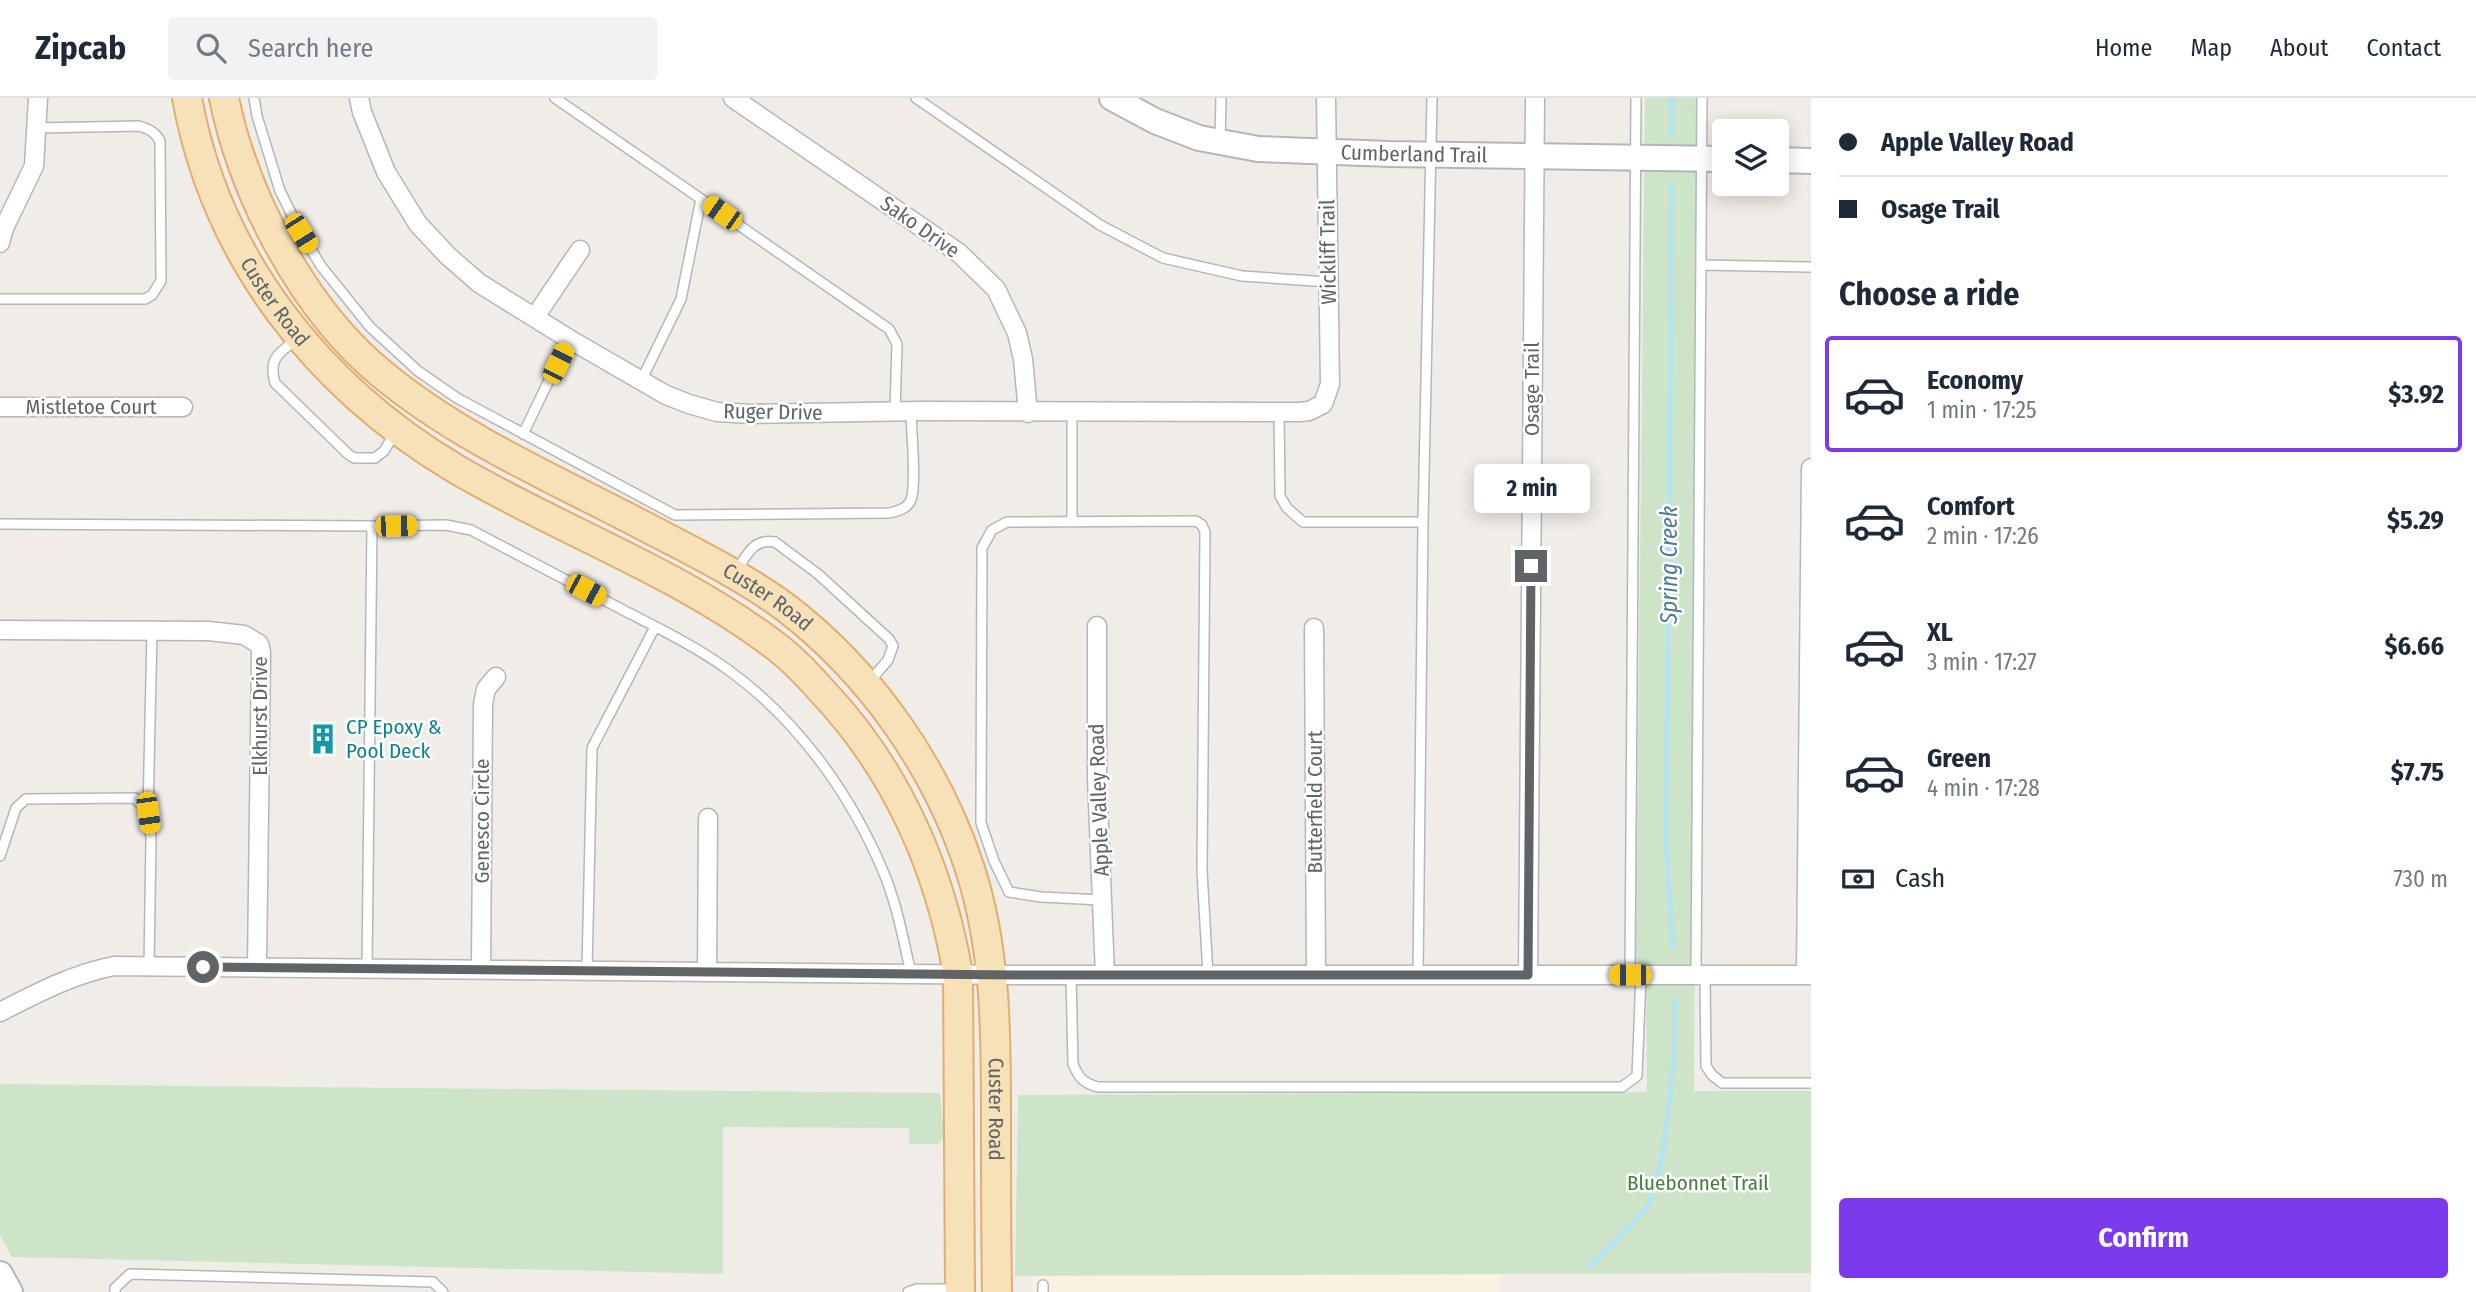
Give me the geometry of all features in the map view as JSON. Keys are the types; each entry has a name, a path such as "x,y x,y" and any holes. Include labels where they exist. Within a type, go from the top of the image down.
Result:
{"main road":[{"name":"Custer Road","path":"187,98 204,163 229,228 267,295 299,338 346,389 397,430 456,469 710,602 774,645 839,709 886,774 925,850 944,905 958,974 960,1290"},
{"name":"Custer Road","path":"224,98 255,199 293,267 328,317 359,354 383,375 459,429 735,574 783,606 808,626 866,685 916,752 941,798 974,883 993,975 996,1042 997,1290"},
{"path":"299,338 328,317"},
{"path":"839,709 866,685"},
{"path":"960,1290 997,1290"}],"street":[{"path":"0,243 4,228 34,166 37,98"},
{"name":"Ruger Drive","path":"359,98 386,172 418,224 448,256 479,283 569,339 666,395 689,404 717,412 751,414 903,411 1309,411 1323,404"},
{"name":"Sako Drive","path":"733,98 959,253 996,289 1017,333 1023,359 1028,413"},
{"name":"Cumberland Trail","path":"1112,98 1155,121 1199,138 1258,149 1712,159"},
{"name":"Wickliff Trail","path":"1323,404 1329,384 1326,98"},
{"name":"Osage Trail","path":"1528,975 1535,98"},
{"path":"1789,160 1811,161"},
{"path":"536,317 580,250"},
{"name":"Mistletoe Court","path":"0,407 183,407"},
{"path":"0,1012 38,992 91,971 114,966 993,975 1808,975 1811,468"},
{"name":"Apple Valley Road","path":"1097,626 1097,778 1105,975"},
{"name":"Butterfield Court","path":"1314,628 1315,975"},
{"name":"Elkhurst Drive","path":"0,629 209,631 244,635 260,644 257,967"},
{"name":"Genesco Circle","path":"481,970 482,704 486,688 496,677"},
{"path":"707,972 708,818"},
{"path":"0,1274 10,1292"}],"lane":[{"path":"254,98 260,129 280,191 321,266 362,317 418,370 447,391 675,515 889,513 902,510 911,502 913,487 897,344 890,329 555,98"},
{"path":"916,98 1100,225 1163,258 1241,276 1328,282"},
{"path":"1220,143 1221,98"},
{"path":"1418,975 1423,522 1432,98"},
{"path":"1072,975 1073,1064 1078,1077 1084,1083 1098,1087 1622,1087 1637,1076 1636,98"},
{"path":"1703,98 1712,153"},
{"path":"0,299 145,299 152,295 161,281 160,141 157,135 139,126 37,128"},
{"path":"1712,168 1701,265 1700,975 1706,1066 1722,1083 1811,1083"},
{"path":"641,380 681,299 701,199"},
{"path":"1701,265 1811,267"},
{"path":"299,338 278,355 273,363 275,383 348,454 367,460 375,458 384,451 397,430"},
{"path":"523,434 569,339"},
{"path":"1279,411 1280,496 1287,508 1303,522 1423,522"},
{"path":"1072,412 1072,522"},
{"path":"1102,900 1041,897 1009,892 994,862 981,822 982,548 992,530 1007,522 1196,521 1202,525 1205,532 1202,872 1209,975"},
{"path":"0,524 446,524 471,530 655,627 728,669 777,712 835,780 863,827 884,873 897,911 911,973"},
{"path":"367,968 372,526"},
{"path":"735,574 750,549 770,541 818,574 889,639 893,646 888,660 866,685"},
{"path":"587,971 592,748 655,627"},
{"path":"149,966 151,838 148,813 152,631"},
{"path":"0,856 16,808 26,799 135,798 148,813"},
{"path":"115,1292 115,1288 130,1274 433,1282 443,1292"},
{"path":"908,1292 917,1289 960,1290"}],"shaded area":[{"path":"1501,1274 1501,1292 1033,1292 1033,1275"}],"green space":[{"name":"Bluebonnet Trail","path":"1645,98 1699,98 1694,1091 1811,1091 1811,1273 1015,1276 1018,1095 1647,1092 1646,965 1640,965 1636,958"},
{"path":"0,1084 940,1093 944,1137 938,1144 909,1144 909,1128 723,1127 723,1274 12,1257 0,1235"}],"waterway":[{"name":"Spring Creek","path":"1672,98 1672,135"},
{"name":"Spring Creek","path":"1672,184 1666,842 1673,946"},
{"name":"Spring Creek","path":"1589,1267 1650,1203 1663,1153 1674,1061 1675,1000"}],"place":[{"name":"CP Epoxy & Pool Deck","path":"323,739"}],"route":[{"path":"203,967 1015,975 1528,975 1531,566"}]}
